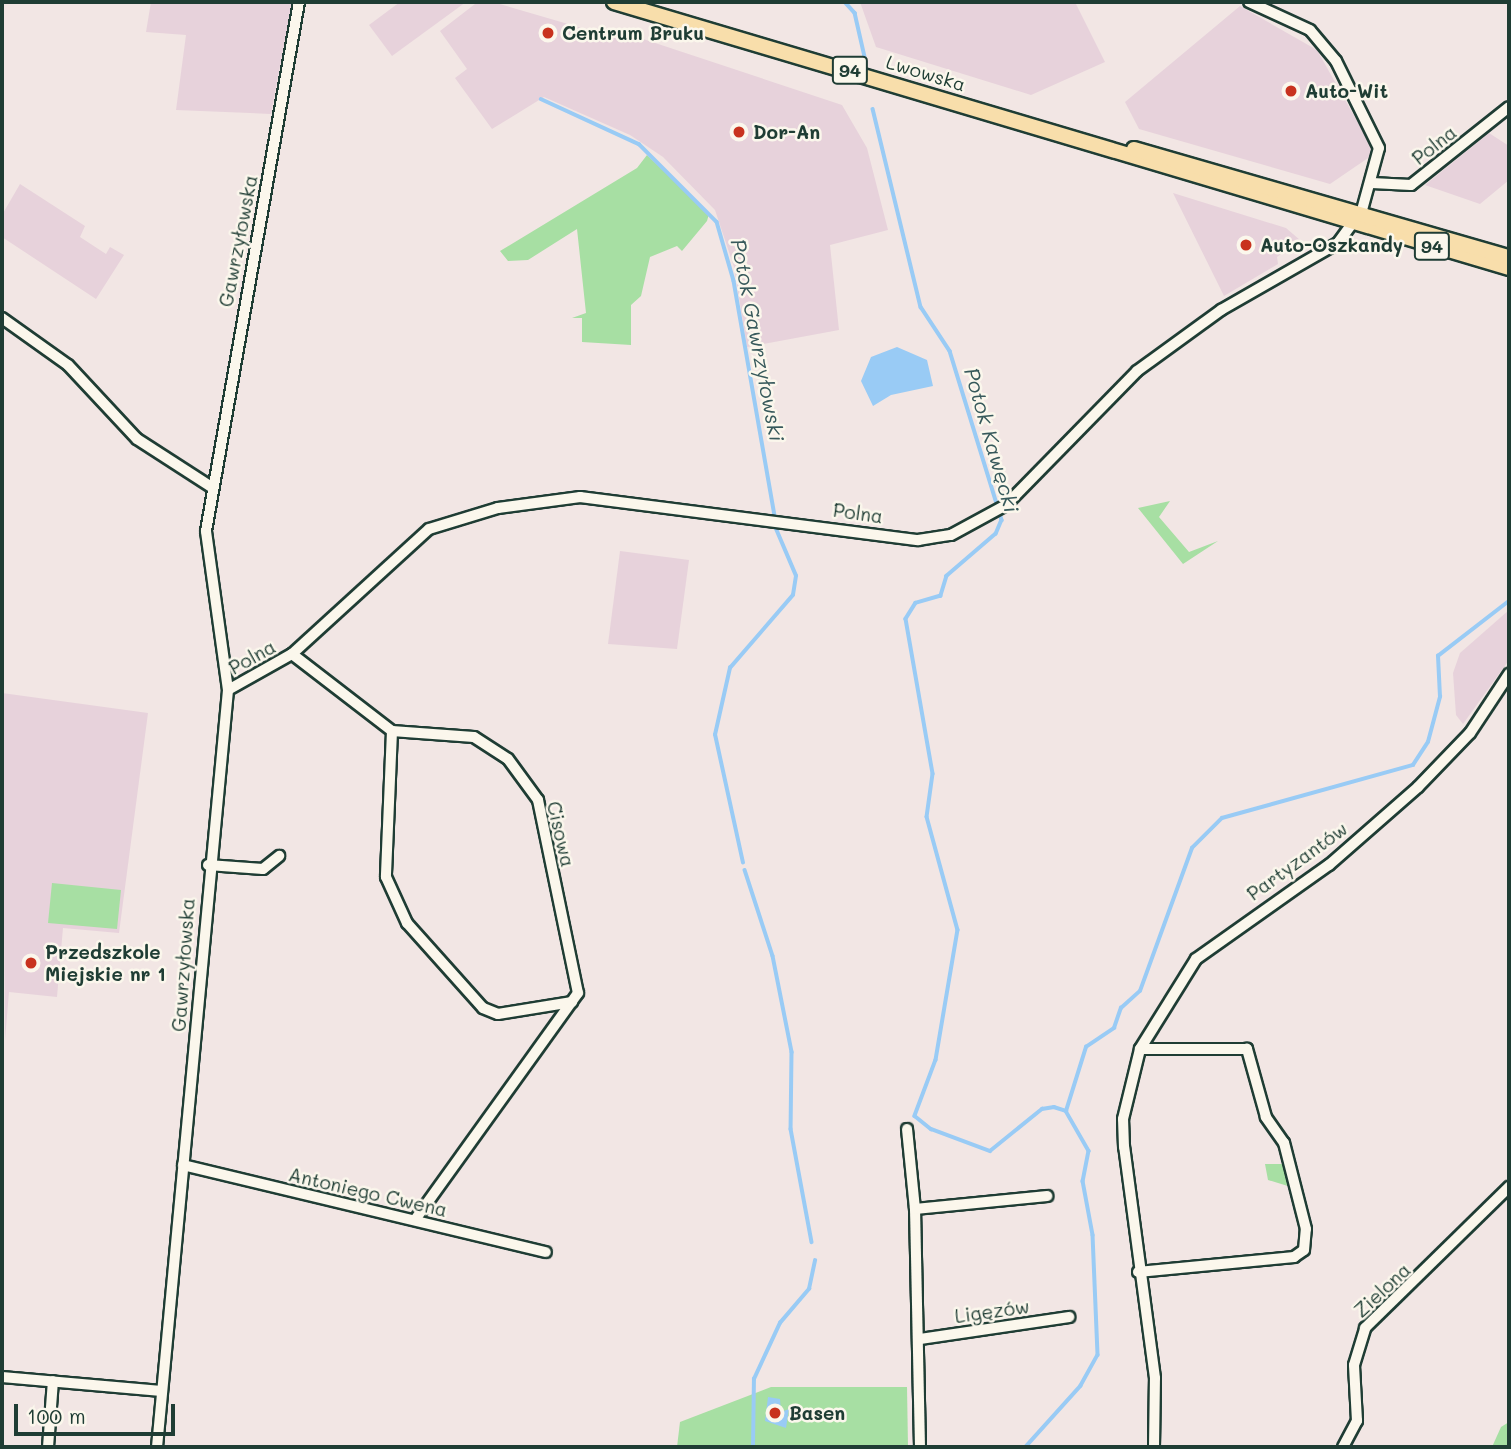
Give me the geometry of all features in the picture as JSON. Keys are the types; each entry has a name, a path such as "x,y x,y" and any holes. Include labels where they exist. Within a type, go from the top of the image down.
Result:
{"main road":[{"name":"Lwowska","path":"614,2 1106,146 1157,154 1509,268"},
{"name":"Lwowska","path":"1358,218 1509,257"}],"street":[{"name":"Gawrzyłowska","path":"157,1447 208,865 228,690 206,562 213,488 299,2"},
{"path":"1249,2 1301,24 1329,50 1379,148 1372,183 1358,218"},
{"name":"Polna","path":"1372,183 1411,185 1509,107"},
{"name":"Polna","path":"228,690 292,654 411,541 446,522 498,508 580,497 918,540 951,536 1006,505 1137,370 1221,310 1338,243 1358,218"},
{"path":"2,318 68,365 137,439 213,488"},
{"name":"Polna","path":"292,654 392,731"},
{"name":"Partyzantów","path":"1154,1447 1155,1378 1138,1272 1123,1119 1140,1049 1196,959 1329,865 1419,787 1470,733 1509,674"},
{"path":"392,731 386,877 407,923 482,1007 498,1014 572,1002"},
{"name":"Cisowa","path":"392,731 474,737 508,759 538,800 578,993 572,1002"},
{"path":"208,865 263,869 279,856"},
{"path":"415,1220 572,1002"},
{"path":"1138,1272 1294,1258 1304,1250 1306,1229 1284,1143 1266,1117 1247,1049 1140,1049"},
{"path":"907,1129 915,1209 920,1339 920,1447"},
{"name":"Antoniego Cwena","path":"183,1165 546,1252"},
{"name":"Zielona","path":"1343,1447 1357,1421 1354,1365 1365,1328 1509,1187"},
{"path":"915,1209 1047,1196"},
{"name":"Ligęzów","path":"920,1339 1069,1317"},
{"path":"2,1377 161,1391"},
{"path":"48,1447 53,1381"}],"shaded area":[{"path":"151,2 292,2 271,114 176,110 186,35 146,32"},
{"path":"400,2 466,2 392,56 369,25"},
{"path":"493,2 616,38 628,34 842,105 867,148 888,230 830,245 839,330 747,347 734,267 715,210 663,157 630,135 544,97 492,129 455,78 467,69 440,31 475,4"},
{"path":"860,2 1075,2 1105,62 1031,95 876,47"},
{"path":"1240,6 1317,50 1370,144 1371,156 1330,184 1139,129 1125,102"},
{"path":"1489,133 1509,146 1509,180 1480,204 1425,185"},
{"path":"20,184 85,226 80,237 106,254 110,247 124,255 96,299 2,237 2,215"},
{"name":"Auto-Oszkandy","path":"1173,193 1286,228 1300,240 1277,257 1278,264 1224,296"},
{"path":"620,551 689,560 677,649 608,644"},
{"path":"1509,610 1509,660 1463,724 1456,715 1453,673 1460,653"},
{"path":"2,693 148,713 119,933 63,928 57,997 9,992 5,1040"}],"green space":[{"path":"647,155 709,214 707,221 682,251 677,246 650,257 641,296 631,305 631,345 582,342 582,318 572,318 586,313 577,229 528,260 508,261 500,251 637,168"},
{"path":"1170,501 1159,517 1189,552 1218,541 1183,564 1138,508"},
{"path":"52,883 121,890 117,929 48,923"},
{"path":"1265,1164 1284,1164 1291,1187 1268,1180"},
{"path":"771,1387 907,1387 908,1447 677,1447 680,1422"},
{"path":"1509,1422 1509,1447 1492,1447 1501,1427"}],"water":[{"path":"897,347 927,360 933,386 891,395 873,406 861,381 871,357"},
{"name":"Basen","path":"768,1397 780,1399 781,1412 789,1409 786,1428 765,1421"}],"waterway":[{"name":"Potok Kawęcki","path":"845,2 855,13 865,57"},
{"name":"Potok Gawrzyłowski","path":"541,99 639,144 717,222 734,281 775,515"},
{"name":"Potok Kawęcki","path":"873,109 921,307 950,351 1002,520 996,534 947,576 941,596 916,603 906,619 933,774 927,817 958,930 936,1060 915,1116 931,1129 990,1151 1042,1109 1054,1107 1066,1111 1089,1151 1083,1181 1093,1235 1098,1355 1081,1386 1026,1447"},
{"name":"Potok Gawrzyłowski","path":"743,863 715,735 730,668 793,595 796,576 776,529"},
{"path":"1066,1111 1086,1047 1114,1028 1121,1008 1140,991 1192,848 1222,818 1413,765 1428,742 1440,697 1438,656 1509,601"},
{"name":"Potok Gawrzyłowski","path":"745,870 773,956 792,1052 791,1129 812,1242"},
{"name":"Potok Gawrzyłowski","path":"753,1447 754,1379 780,1323 809,1289 815,1261"}],"place":[{"name":"Centrum Bruku","path":"548,33"},
{"name":"Auto-Wit","path":"1291,91"},
{"name":"Dor-An","path":"739,132"},
{"name":"Auto-Oszkandy","path":"1246,245"},
{"name":"Przedszkole Miejskie nr 1","path":"31,963"},
{"name":"Basen","path":"775,1413"}]}
